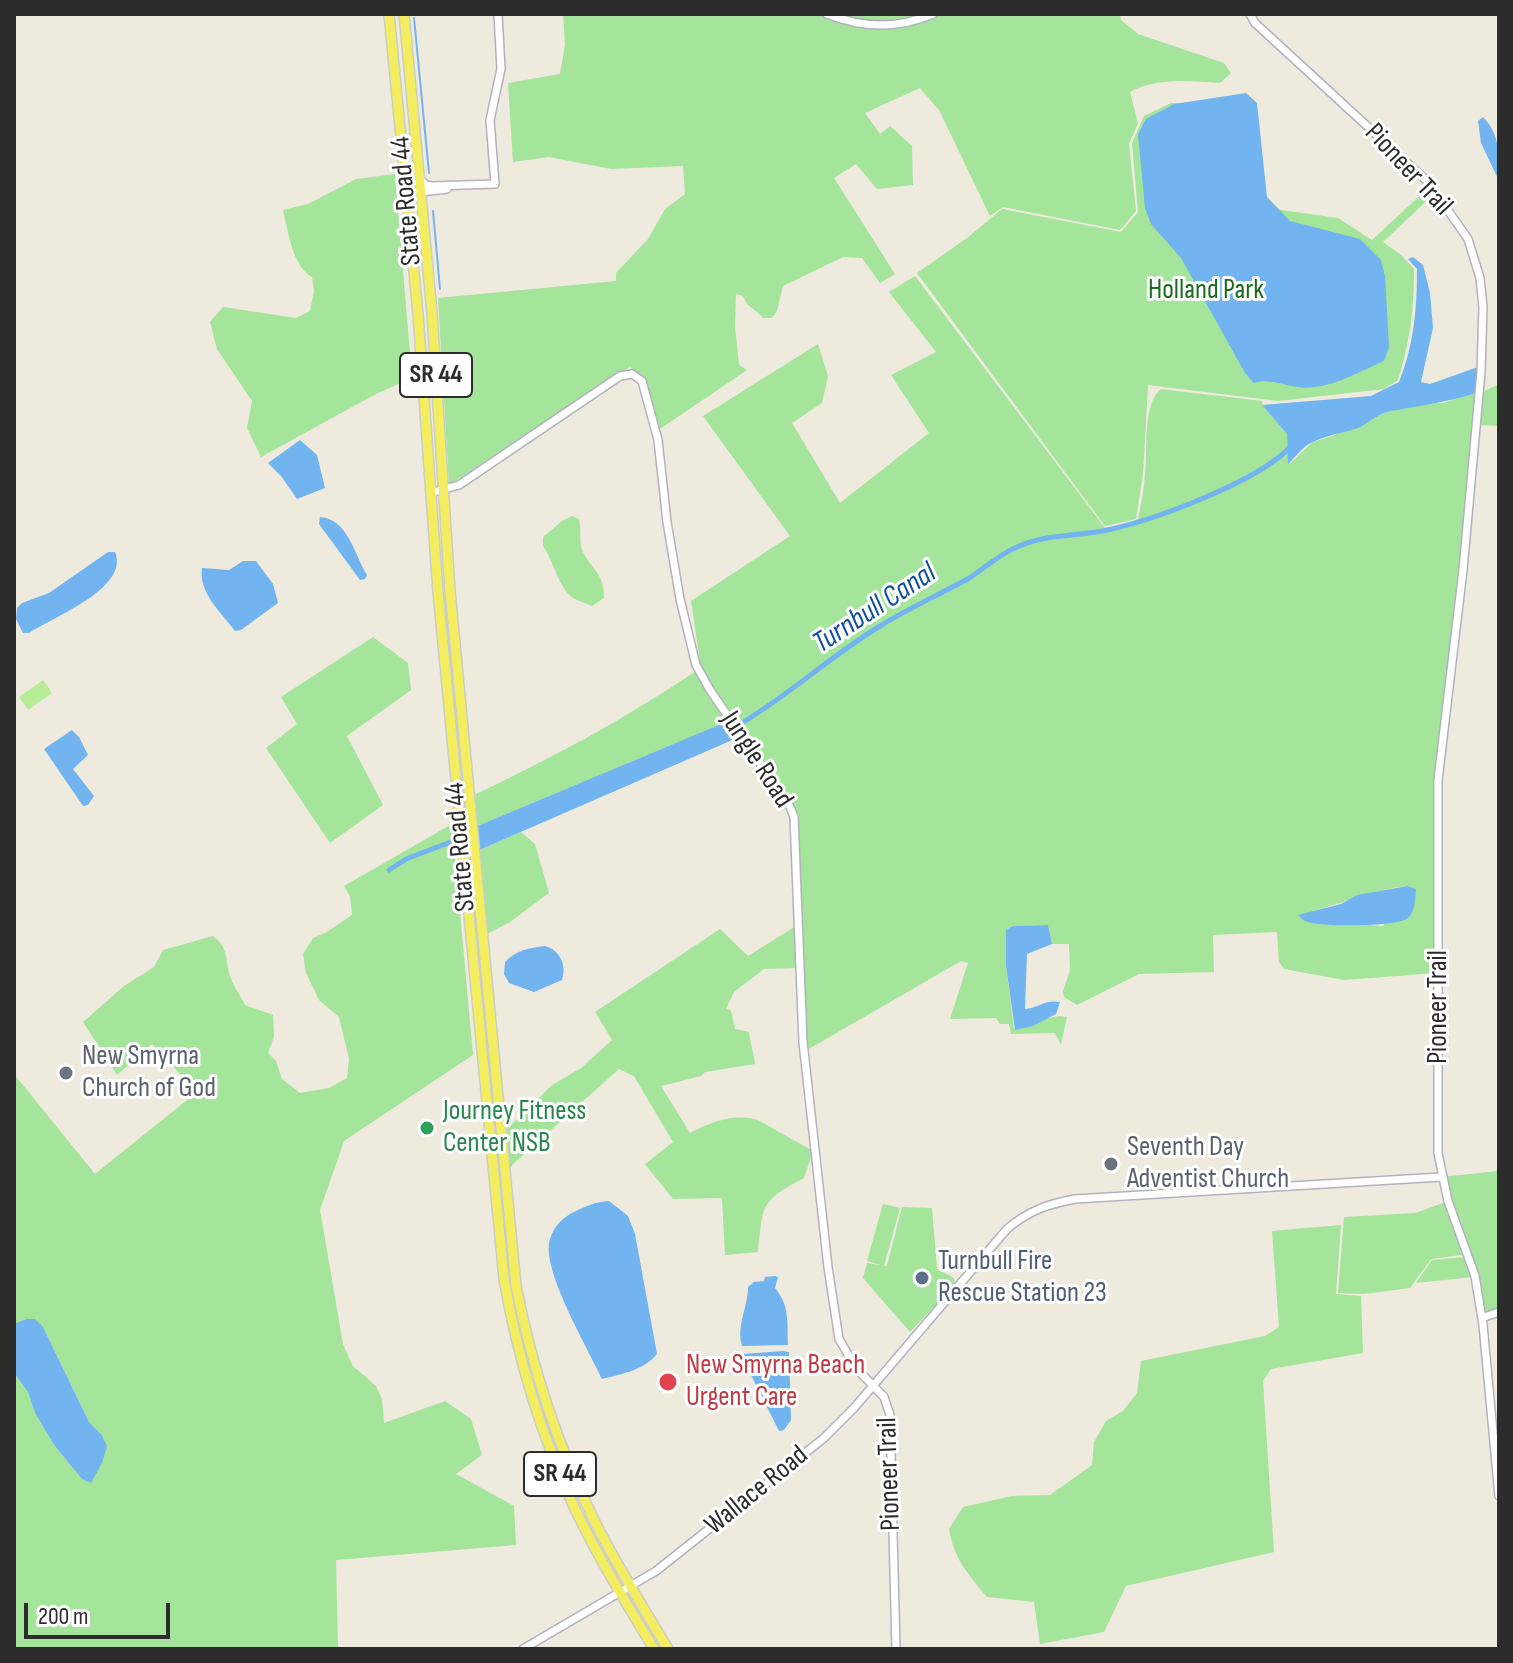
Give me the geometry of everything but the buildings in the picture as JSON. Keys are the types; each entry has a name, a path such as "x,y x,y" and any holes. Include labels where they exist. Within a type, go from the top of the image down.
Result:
{"main road":[{"name":"State Road 44","path":"389,14 472,967 499,1245 510,1313 528,1387 553,1457 587,1532 654,1649"},
{"name":"State Road 44","path":"404,14 433,326 442,491 516,1286 535,1369 562,1448 593,1518 667,1647"},
{"path":"397,95 404,120 410,185 421,192"},
{"path":"472,967 484,965"},
{"path":"528,1387 538,1401 554,1447 562,1448"},
{"path":"553,1457 561,1458 583,1505 593,1518"}],"street":[{"path":"419,177 426,185 432,186 495,184 490,120 501,69 498,14"},
{"path":"827,14 861,24 878,25 901,23 933,14"},
{"name":"Pioneer Trail","path":"896,1649 890,1415 884,1397 874,1385 1007,1229 1023,1215 1040,1207 1075,1199 1150,1192 1441,1177 1438,1153 1438,780 1463,570 1479,395 1483,307 1480,278 1468,239 1454,216 1416,169 1276,43 1250,14"},
{"path":"421,192 472,185"},
{"name":"Jungle Road","path":"430,493 459,485 620,376 632,374 643,386 658,440 680,599 696,665 794,817 803,1042 828,1267 839,1339 856,1368 874,1385"},
{"path":"1441,1177 1475,1276 1482,1318 1499,1496"},
{"path":"1482,1318 1499,1312"},
{"name":"Wallace Road","path":"523,1649 666,1564 813,1447 874,1385"}],"green space":[{"path":"563,14 821,14 861,26 931,18 939,14 1120,14 1121,20 1138,34 1224,63 1231,73 1220,83 1162,82 1130,92 1138,123 1129,144 1136,211 1120,230 1003,207 990,216 939,110 920,88 865,113 880,134 890,126 912,146 913,185 877,189 856,164 834,178 895,274 880,283 862,258 843,257 783,286 777,311 772,318 764,318 747,304 743,296 736,294 739,365 747,370 660,429 644,380 630,367 449,485 438,298 616,281 616,273 648,239 665,209 685,194 683,166 611,169 549,157 513,162 508,83 560,74 565,45"},
{"path":"834,14 926,14 880,22"},
{"name":"Holland Park","path":"1171,103 1247,103 1260,207 1338,218 1372,240 1428,188 1434,194 1383,242 1414,269 1410,325 1398,380 1384,389 1278,401 1148,385 1143,474 1136,519 1105,526 917,273 1002,209 1121,232 1138,212 1132,143 1144,116"},
{"path":"395,174 412,378 374,395 261,457 247,428 252,401 217,349 210,322 223,307 296,318 310,311 314,291 312,277 295,256 283,210 308,204 356,179"},
{"path":"915,276 1105,528 1138,519 1145,480 1148,416 1161,389 1262,401 1287,434 1289,464 1313,442 1344,429 1352,430 1386,412 1425,403 1442,403 1476,393 1436,780 1436,973 1344,980 1284,969 1279,962 1277,932 1213,935 1214,972 1139,974 1077,1005 1064,997 1063,991 1070,970 1069,944 1052,944 1048,925 1013,926 1006,930 1006,966 1014,1029 1054,1017 1067,1017 1061,1045 1055,1033 1011,1034 1009,1024 1000,1024 996,1018 950,1019 968,963 961,961 807,1050 797,817 701,668 691,601 790,536 703,416 818,344 828,376 822,403 792,423 840,503 929,433 891,375 936,352 889,292","holes":["1408,886 1383,926 1353,924 1316,910"]},
{"path":"1499,384 1499,426 1479,425 1482,392"},
{"path":"572,516 579,519 583,552 602,583 604,598 592,606 568,593 543,546 543,537"},
{"path":"373,637 408,663 411,690 347,736 383,805 330,843 266,748 297,724 281,697"},
{"path":"696,671 723,714 724,723 475,827 472,796 587,738"},
{"path":"43,680 52,693 28,710 19,697"},
{"path":"452,824 473,1055 344,1141 320,1210 343,1344 352,1365 376,1386 382,1399 384,1423 445,1401 471,1419 482,1455 456,1474 514,1506 516,1545 336,1560 338,1649 14,1649 14,1373 28,1392 35,1413 54,1445 82,1479 91,1482 101,1434 89,1422 43,1327 26,1319 14,1324 14,1074 95,1174 197,1092 152,1044 117,1075 83,1022 124,986 154,967 163,950 213,936 224,950 231,979 245,1005 273,1015 274,1037 268,1053 276,1061 282,1079 300,1093 329,1088 347,1078 349,1059 339,1017 319,1000 306,973 303,954 313,938 352,915 350,896 344,886"},
{"path":"521,832 535,844 549,893 510,922 485,935 477,851"},
{"path":"796,926 798,968 764,969 734,992 726,1009 731,1010 735,1029 749,1032 755,1064 705,1072 701,1076 661,1086 690,1133 723,1120 749,1118 813,1151 804,1178 779,1193 766,1206 758,1252 725,1255 722,1198 673,1199 645,1164 673,1142 634,1076 619,1069 513,1164 507,1175 503,1133 552,1085 581,1068 612,1040 595,1012 720,929 748,956"},
{"path":"1499,1171 1499,1312 1482,1318 1468,1254 1431,1259 1410,1288 1364,1294 1338,1293 1344,1217 1416,1213 1448,1201 1441,1177"},
{"path":"883,1204 900,1208 884,1266 867,1261"},
{"path":"902,1207 932,1208 937,1269 954,1278 955,1285 910,1332 863,1278 867,1263 887,1266"},
{"path":"1341,1225 1336,1294 1361,1296 1363,1353 1271,1369 1263,1381 1274,1552 1126,1586 1104,1632 1040,1644 1034,1602 987,1597 958,1558 949,1529 963,1507 1012,1496 1050,1495 1092,1465 1094,1442 1106,1421 1123,1411 1137,1393 1141,1361 1265,1336 1279,1327 1272,1231"},
{"path":"1466,1257 1473,1277 1416,1283 1432,1260"}],"water":[{"path":"1246,93 1257,103 1267,197 1290,221 1360,239 1381,260 1385,276 1389,347 1384,361 1332,383 1298,387 1271,382 1254,383 1245,373 1181,258 1151,224 1145,208 1138,134 1146,119 1174,104"},
{"path":"1483,117 1496,139 1499,181 1481,143 1478,121"},
{"path":"1413,257 1423,265 1430,293 1433,328 1421,382 1430,384 1478,367 1476,393 1386,413 1357,428 1308,445 1288,464 1287,434 1262,405 1371,396 1399,382 1408,354 1415,312 1417,269 1408,259"},
{"path":"300,440 317,455 325,488 297,499 268,463"},
{"path":"320,517 330,519 344,531 367,575 365,579 360,580 319,524"},
{"path":"108,552 115,552 117,565 101,589 71,610 29,633 23,633 16,619 17,608 22,603 49,593"},
{"path":"243,561 256,561 273,584 278,603 241,630 235,631 207,594 202,568 229,570"},
{"path":"726,722 737,738 477,851 475,827"},
{"path":"72,730 88,755 73,769 94,796 88,805 83,806 44,749"},
{"path":"1408,886 1416,889 1414,905 1408,918 1401,921 1375,925 1328,925 1306,922 1298,915 1341,904 1357,895"},
{"path":"1048,925 1052,944 1027,954 1025,1009 1060,1002 1056,1014 1033,1026 1015,1030 1006,966 1006,930 1013,926"},
{"path":"545,946 555,951 561,959 564,969 562,980 534,992 509,983 504,974 505,962 523,950"},
{"path":"609,1201 628,1216 635,1234 657,1354 639,1368 602,1379 559,1288 549,1252 552,1234 562,1220 587,1206"},
{"path":"765,1277 778,1277 775,1288 787,1315 788,1345 742,1346 740,1331 748,1287 754,1282 764,1281"},
{"path":"35,1319 43,1327 89,1422 107,1446 91,1483 82,1479 54,1445 35,1413 28,1392 14,1373 14,1324"},
{"path":"789,1352 791,1420 784,1430 779,1431 751,1375 735,1361 742,1354"}],"waterway":[{"path":"414,18 429,173"},
{"path":"433,211 440,289"},
{"name":"Turnbull Canal","path":"735,727 861,638 971,577 1011,550 1040,539 1112,529 1182,507 1258,471 1292,445"},
{"path":"389,870 406,859 456,840"}],"place":[{"name":"New Smyrna Church of God","path":"66,1073"},
{"name":"Journey Fitness Center NSB","path":"427,1128"},
{"name":"Seventh Day Adventist Church","path":"1111,1164"},
{"name":"Turnbull Fire Rescue Station 23","path":"922,1278"},
{"name":"New Smyrna Beach Urgent Care","path":"668,1382"}]}
